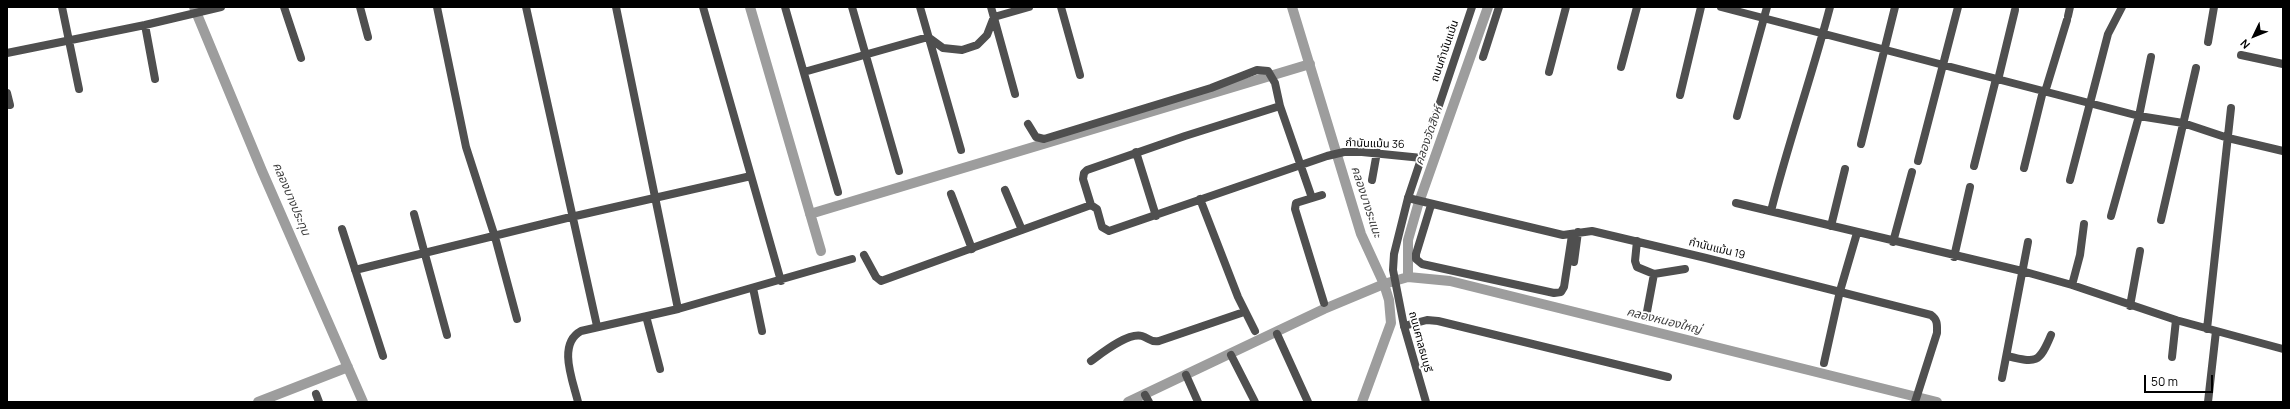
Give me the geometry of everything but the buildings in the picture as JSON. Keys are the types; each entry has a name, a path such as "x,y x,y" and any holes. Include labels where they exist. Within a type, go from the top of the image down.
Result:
{"street":[{"path":"62,7 78,89"},
{"path":"7,53 145,25 221,7"},
{"path":"284,7 301,58"},
{"path":"360,7 368,37"},
{"path":"437,7 466,146 495,237 517,319"},
{"path":"526,7 571,216 597,326"},
{"path":"616,7 678,309"},
{"path":"703,7 781,280"},
{"path":"785,7 838,192"},
{"path":"852,7 899,171"},
{"path":"920,7 961,150"},
{"path":"991,7 1016,94"},
{"path":"994,17 1029,7"},
{"path":"1061,7 1080,75"},
{"name":"ถนนกำนันแม้น","path":"1395,287 1393,270 1394,254 1408,198 1472,7"},
{"path":"1483,58 1499,7"},
{"path":"1549,72 1566,7"},
{"path":"1621,67 1637,7"},
{"path":"1680,95 1702,7"},
{"path":"1721,7 2090,104 2139,116 2183,123 2228,138 2283,151"},
{"path":"1737,116 1767,7"},
{"path":"1771,211 1786,152 1794,131 1830,7"},
{"path":"1861,144 1895,7"},
{"path":"1918,161 1958,7"},
{"path":"2024,168 2044,92 2068,18 2070,7"},
{"path":"2070,180 2108,34 2122,7"},
{"path":"2208,42 2214,7"},
{"path":"1974,166 2015,10"},
{"path":"928,37 943,48 962,50 977,45 987,36 994,17"},
{"path":"145,25 155,79"},
{"path":"804,72 928,37"},
{"path":"2241,55 2283,64"},
{"path":"2111,216 2139,116 2151,57"},
{"path":"2161,220 2196,68"},
{"path":"1028,124 1036,136 1044,139 1210,88 1257,70 1268,71 1275,83 1280,106 1302,164 1312,198"},
{"path":"7,93 10,105"},
{"path":"864,255 876,277 882,281 972,249 1091,205 1083,179 1084,173 1096,166 1280,106"},
{"path":"2207,329 2232,108"},
{"path":"1136,152 1156,216"},
{"name":"กำนันแม้น 36","path":"1091,205 1097,209 1102,228 1110,231 1302,164 1344,152 1377,152 1422,158"},
{"path":"1372,180 1377,152"},
{"path":"1831,226 1845,169"},
{"path":"1893,242 1912,172"},
{"path":"355,270 423,252 495,237 571,216 751,176"},
{"path":"1954,257 1970,188"},
{"path":"1005,190 1022,230"},
{"path":"951,194 972,249"},
{"path":"1322,195 1296,203 1295,209 1324,303"},
{"name":"กำนันแม้น 19","path":"1408,198 1428,205 1563,236 1592,231 1913,309 1935,318 1938,324 1937,333 1916,401"},
{"path":"1200,199 1244,312 1255,331"},
{"path":"1736,203 1954,257 2022,271 2072,285 2130,306 2176,320 2281,348"},
{"path":"1428,205 1416,254 1416,259 1422,264 1554,293 1561,292 1564,287 1575,234"},
{"path":"414,214 423,252 447,335"},
{"path":"2072,285 2080,255 2084,224"},
{"path":"342,229 383,356"},
{"path":"1824,363 1840,291 1857,233"},
{"path":"1574,262 1575,234"},
{"path":"1636,242 1635,265 1654,274 1685,270"},
{"path":"2002,378 2028,242"},
{"path":"2130,306 2140,251"},
{"path":"578,402 568,356 568,345 573,336 597,326 678,309 852,259"},
{"path":"1646,317 1654,274"},
{"name":"ถนนศาลธนบุรี","path":"1395,287 1404,326 1426,402"},
{"path":"753,288 762,331"},
{"path":"1091,361 1132,335 1142,336 1154,342 1159,341 1244,312"},
{"path":"646,316 660,369"},
{"path":"1404,326 1427,320 1438,321 1668,377"},
{"path":"2172,357 2176,320"},
{"path":"2208,402 2216,331"},
{"path":"1277,334 1304,401"},
{"path":"2007,356 2024,360 2037,359 2044,353 2051,335"},
{"path":"1231,355 1255,402"},
{"path":"1186,375 1198,402"},
{"path":"316,394 319,402"}],"waterway":[{"name":"คลองบางประทุน","path":"194,7 262,171 363,402"},
{"path":"750,7 821,251"},
{"name":"คลองบางระแนะ","path":"1292,7 1361,234 1384,284 1389,300 1391,323 1362,402"},
{"name":"คลองวัดสิงห์","path":"1408,277 1408,240 1418,205 1488,7"},
{"path":"810,214 1310,64"},
{"name":"คลองหนองใหญ่","path":"1128,402 1324,309 1384,284 1408,277 1450,281 1937,402"},
{"path":"258,402 348,367"}]}
